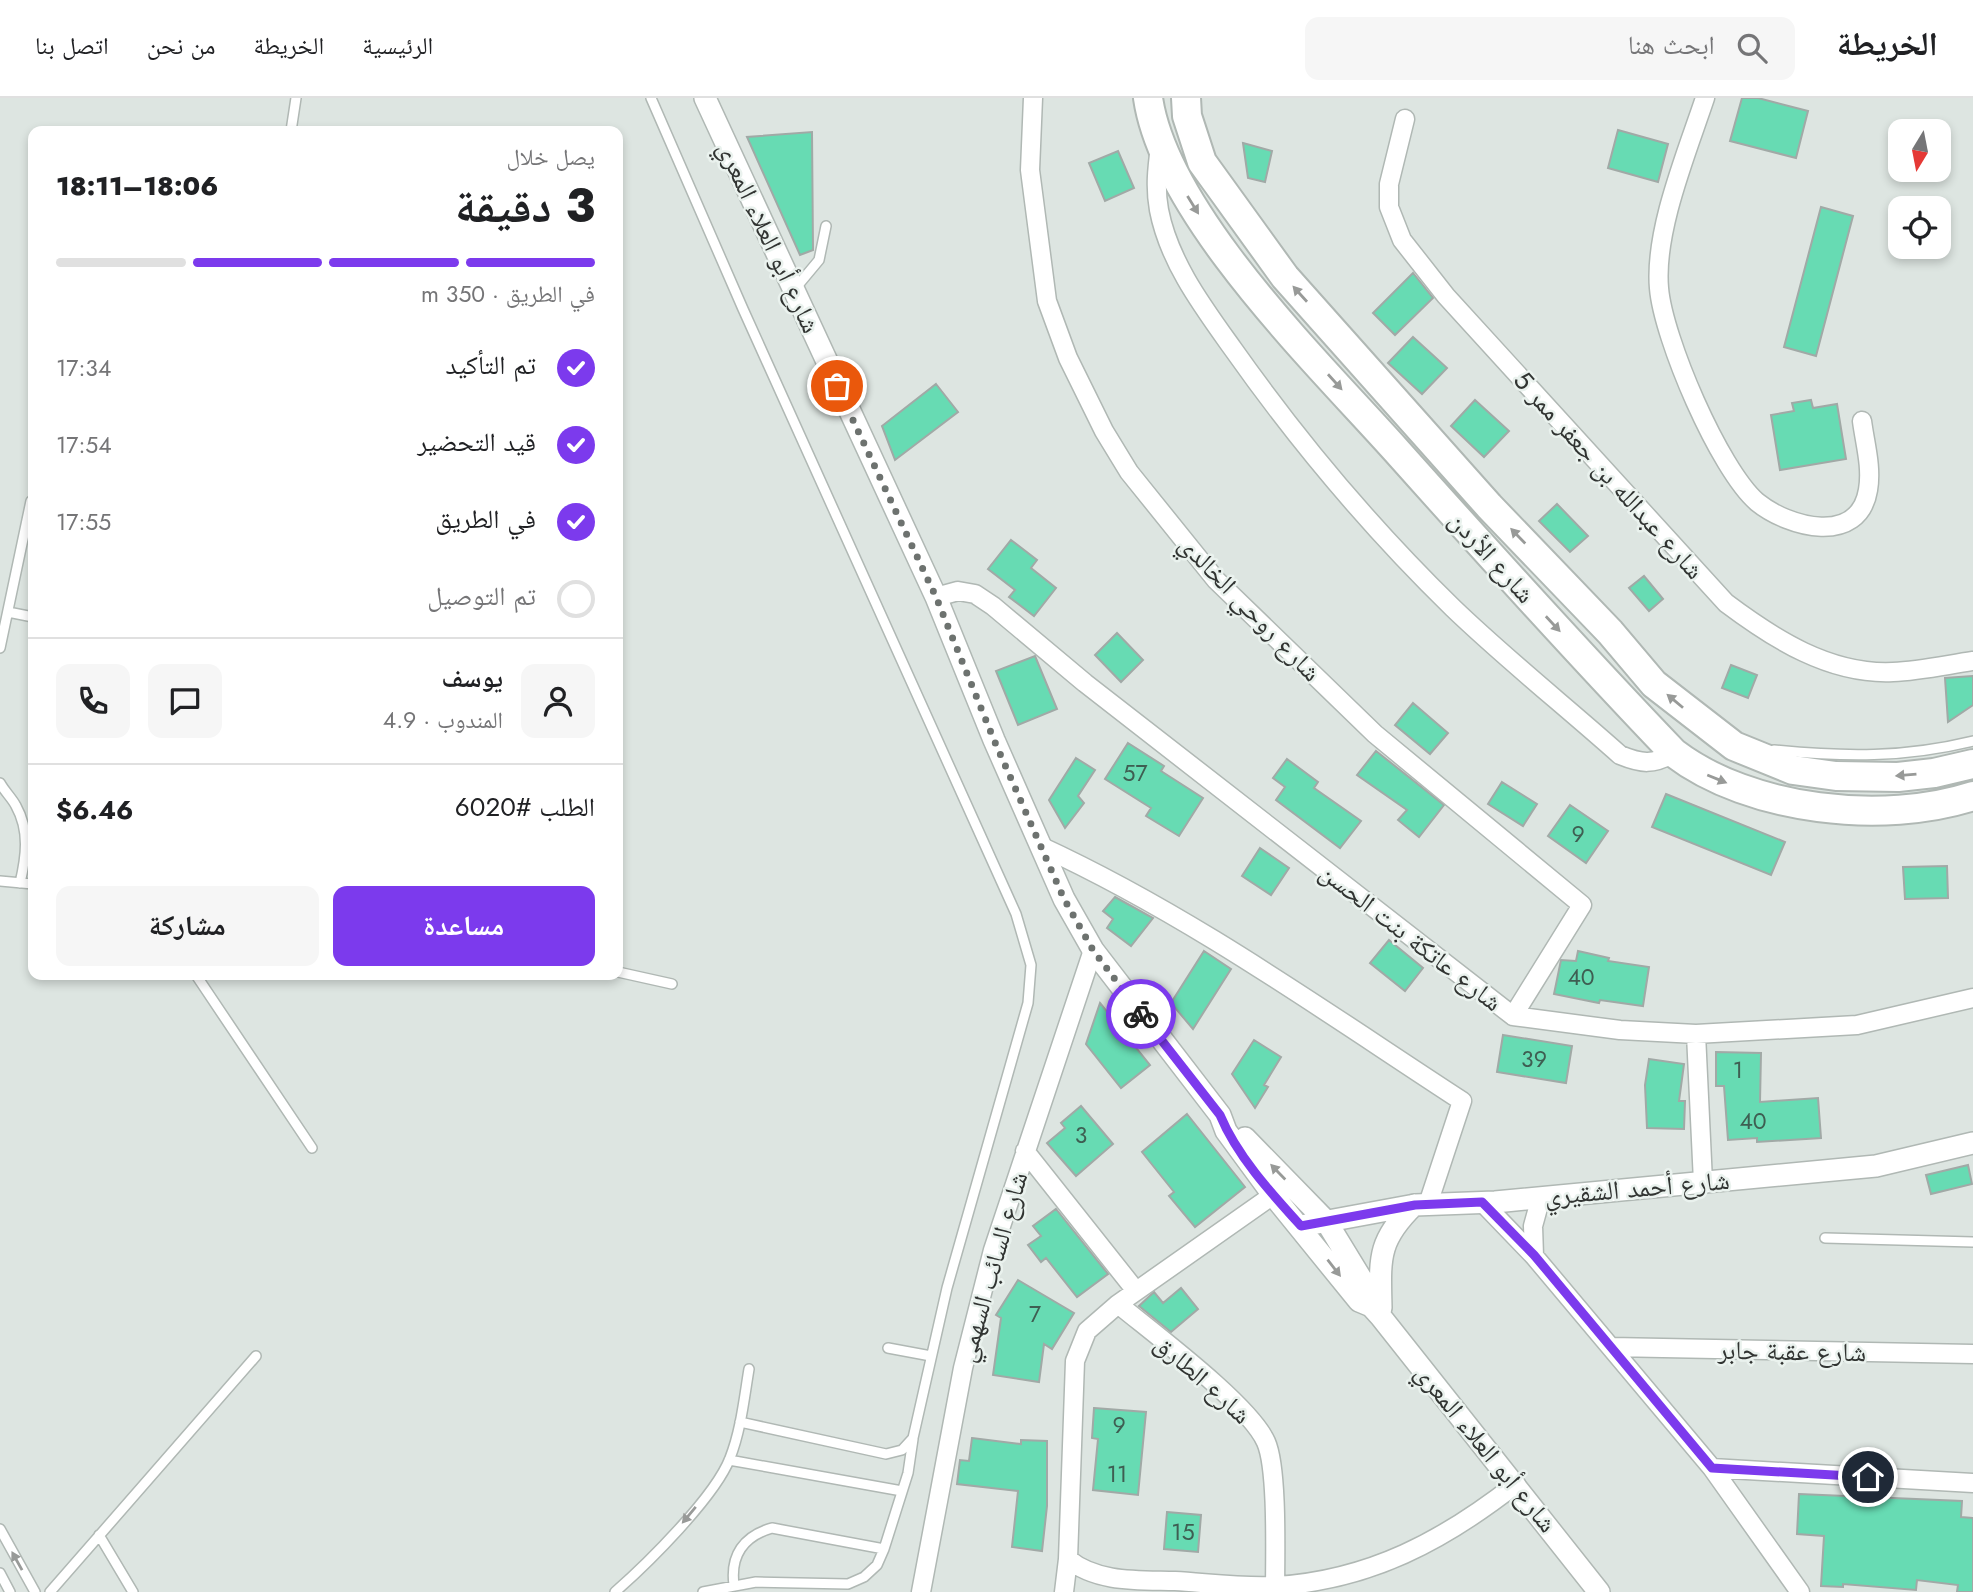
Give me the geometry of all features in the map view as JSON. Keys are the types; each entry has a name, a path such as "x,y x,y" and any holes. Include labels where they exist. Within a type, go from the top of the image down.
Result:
{"highway":[{"name":"شارع الأردن","path":"1148,98 1152,123 1160,145 1213,236 1261,299 1464,528 1674,754 1706,775 1726,783 1796,802 1882,812 1950,804 1973,796"},
{"name":"شارع الأردن","path":"1186,98 1188,123 1202,162 1284,277 1489,506 1610,632 1654,684 1734,746 1774,765 1836,776 1910,775 1973,764"},
{"path":"1464,528 1489,506"}],"street":[{"name":"شارع أبو العلاء المعري","path":"705,98 936,597 1040,846 1093,950 1220,1115 1326,1221 1370,1293 1376,1312"},
{"name":"شارع روحي الخالدي","path":"1033,98 1030,170 1047,301 1068,358 1104,431 1129,472 1216,580 1375,734 1583,905 1513,1016"},
{"path":"1705,98 1671,202 1659,286 1667,328 1702,415 1744,487 1758,502 1787,520 1819,527 1845,524 1859,515 1864,504 1870,474 1862,421"},
{"name":"شارع عبدالله بن جعفر ممر 5","path":"1405,119 1389,184 1389,207 1402,240 1446,296 1726,603 1766,633 1800,651 1846,667 1892,672 1973,661"},
{"path":"1160,145 1155,183 1159,212 1174,254 1199,302 1259,386 1367,517 1454,609 1620,755 1639,763 1656,764 1674,754"},
{"name":"شارع عاتكة بنت الحسن","path":"936,597 958,591 975,594 993,606 1085,682 1513,1016 1620,1030 1696,1034 1857,1026 1973,998"},
{"path":"1040,846 1116,881 1196,929 1462,1101 1421,1204 1394,1225 1382,1248 1376,1312"},
{"name":"شارع السائب السهمي","path":"921,1592 963,1368 993,1250 1093,950"},
{"path":"1696,1034 1703,1182"},
{"name":"شارع أبو العلاء المعري","path":"1220,1115 1226,1130 1273,1195 1301,1226 1359,1301 1376,1312 1516,1484 1599,1592"},
{"name":"شارع أحمد الشقيري","path":"1301,1226 1421,1204 1482,1202 1876,1166 1973,1143"},
{"path":"1025,1151 1136,1291"},
{"path":"1064,1592 1068,1559 1075,1361 1087,1331 1118,1304 1273,1195"},
{"path":"1534,1255 1533,1226 1541,1197"},
{"path":"1482,1202 1534,1255 1712,1468 1800,1592"},
{"name":"شارع الطارق","path":"1118,1304 1232,1400 1266,1440 1272,1467 1275,1589"},
{"name":"شارع عقبة جابر","path":"1611,1347 1973,1354"},
{"path":"1712,1468 1973,1483"},
{"path":"1068,1559 1084,1571 1123,1579 1275,1589 1350,1574 1411,1552 1466,1522 1516,1484"}],"lane":[{"path":"292,126 296,98"},
{"path":"651,98 743,309 1016,914 1028,950 1031,985 1024,1022 947,1287 913,1438 911,1462 884,1549 871,1572 848,1584 734,1585 703,1592"},
{"path":"793,292 819,260 826,226"},
{"path":"0,648 28,515"},
{"path":"8,612 28,616"},
{"path":"1734,746 1865,757 1933,751 1973,741"},
{"path":"0,783 17,808 25,831 25,856 20,883"},
{"path":"0,881 28,884"},
{"path":"623,973 672,984"},
{"path":"199,980 312,1148"},
{"path":"1825,1238 1973,1242"},
{"path":"888,1348 931,1356"},
{"path":"50,1592 256,1356"},
{"path":"615,1592 669,1538 716,1482 729,1460 740,1422 749,1369"},
{"path":"740,1422 886,1454 902,1450 913,1438"},
{"path":"729,1460 902,1491"},
{"path":"734,1585 732,1572 740,1548 760,1532 772,1528 884,1549"},
{"path":"0,1529 35,1592"},
{"path":"99,1535 133,1592"},
{"path":"0,1573 10,1592"}],"building":[{"path":"1742,98 1758,98 1808,111 1796,158 1730,141"},
{"path":"1618,130 1668,144 1658,182 1608,168"},
{"path":"812,132 813,250 800,255 747,137"},
{"path":"1243,143 1272,151 1265,182 1248,178"},
{"path":"1118,151 1134,188 1105,201 1089,163"},
{"path":"1821,207 1853,216 1816,356 1784,347"},
{"path":"1413,273 1433,298 1395,335 1373,313"},
{"path":"1413,337 1447,368 1422,394 1388,363"},
{"path":"936,384 958,412 895,460 882,426"},
{"path":"1475,400 1509,431 1484,457 1451,426"},
{"path":"1811,400 1813,408 1837,404 1846,459 1780,470 1771,415 1794,411 1792,403"},
{"path":"1557,504 1588,536 1570,552 1539,521"},
{"path":"1011,540 1037,560 1031,568 1056,588 1034,616 1009,597 1015,590 988,569"},
{"path":"1644,576 1663,599 1649,611 1629,588"},
{"path":"1117,633 1143,660 1121,682 1095,655"},
{"path":"1035,656 1057,709 1018,725 996,671"},
{"path":"1731,665 1757,675 1748,698 1722,688"},
{"path":"1973,676 1973,705 1948,722 1945,678"},
{"path":"1413,703 1448,733 1430,754 1395,725"},
{"path":"1128,743 1164,766 1161,771 1203,798 1179,836 1146,816 1151,808 1105,779"},
{"path":"1376,751 1444,805 1419,837 1398,820 1407,810 1357,775"},
{"path":"1076,758 1095,770 1078,796 1084,803 1065,828 1049,800"},
{"path":"1287,759 1318,782 1314,788 1361,821 1340,848 1276,800 1285,787 1273,778"},
{"path":"1502,782 1537,804 1523,826 1488,804"},
{"path":"1666,794 1785,842 1771,875 1652,827"},
{"path":"1570,805 1608,831 1586,863 1548,836"},
{"path":"1260,848 1289,868 1271,895 1242,876"},
{"path":"1947,866 1948,898 1905,899 1903,867"},
{"path":"1115,897 1153,918 1131,946 1107,928 1113,919 1103,911"},
{"path":"1389,940 1423,968 1405,991 1370,963"},
{"path":"1204,951 1231,969 1193,1029 1171,1003"},
{"path":"1578,951 1609,958 1608,961 1649,967 1643,1006 1600,1000 1599,1003 1554,994 1561,960 1576,961"},
{"path":"1100,1003 1150,1065 1121,1088 1086,1044"},
{"path":"1503,1035 1572,1046 1566,1083 1497,1072"},
{"path":"1254,1040 1281,1057 1264,1085 1268,1087 1255,1108 1232,1074"},
{"path":"1716,1052 1761,1053 1760,1102 1818,1098 1821,1138 1757,1142 1757,1138 1728,1140 1724,1086 1716,1086"},
{"path":"1649,1059 1684,1064 1679,1101 1685,1101 1684,1129 1647,1128 1645,1085"},
{"path":"1081,1106 1113,1144 1076,1176 1047,1143 1065,1128 1061,1123"},
{"path":"1187,1114 1245,1187 1195,1227 1169,1196 1174,1192 1142,1152"},
{"path":"1968,1165 1972,1184 1931,1194 1926,1175"},
{"path":"1056,1209 1108,1274 1077,1297 1046,1258 1041,1262 1028,1245 1041,1236 1033,1226"},
{"path":"1018,1280 1074,1313 1052,1349 1044,1344 1039,1382 993,1375 1001,1318 996,1315"},
{"path":"1181,1288 1198,1309 1171,1332 1139,1306 1154,1292 1163,1303"},
{"path":"1094,1408 1146,1412 1138,1495 1093,1490 1098,1439 1092,1438"},
{"path":"972,1438 1021,1444 1021,1440 1047,1441 1047,1506 1042,1551 1012,1547 1018,1491 957,1484 960,1460 969,1461"},
{"path":"1799,1494 1962,1501 1961,1517 1973,1518 1973,1592 1957,1592 1958,1585 1917,1580 1916,1590 1843,1584 1843,1587 1821,1586 1824,1536 1797,1534"},
{"path":"1167,1512 1201,1515 1198,1552 1164,1549"}],"way so far":[{"path":"837,386 936,597 994,740 1064,899 1093,950 1141,1014"}],"route":[{"path":"1141,1014 1220,1115 1226,1130 1273,1195 1301,1226 1415,1205 1482,1202 1534,1255 1712,1468 1868,1477"}]}
